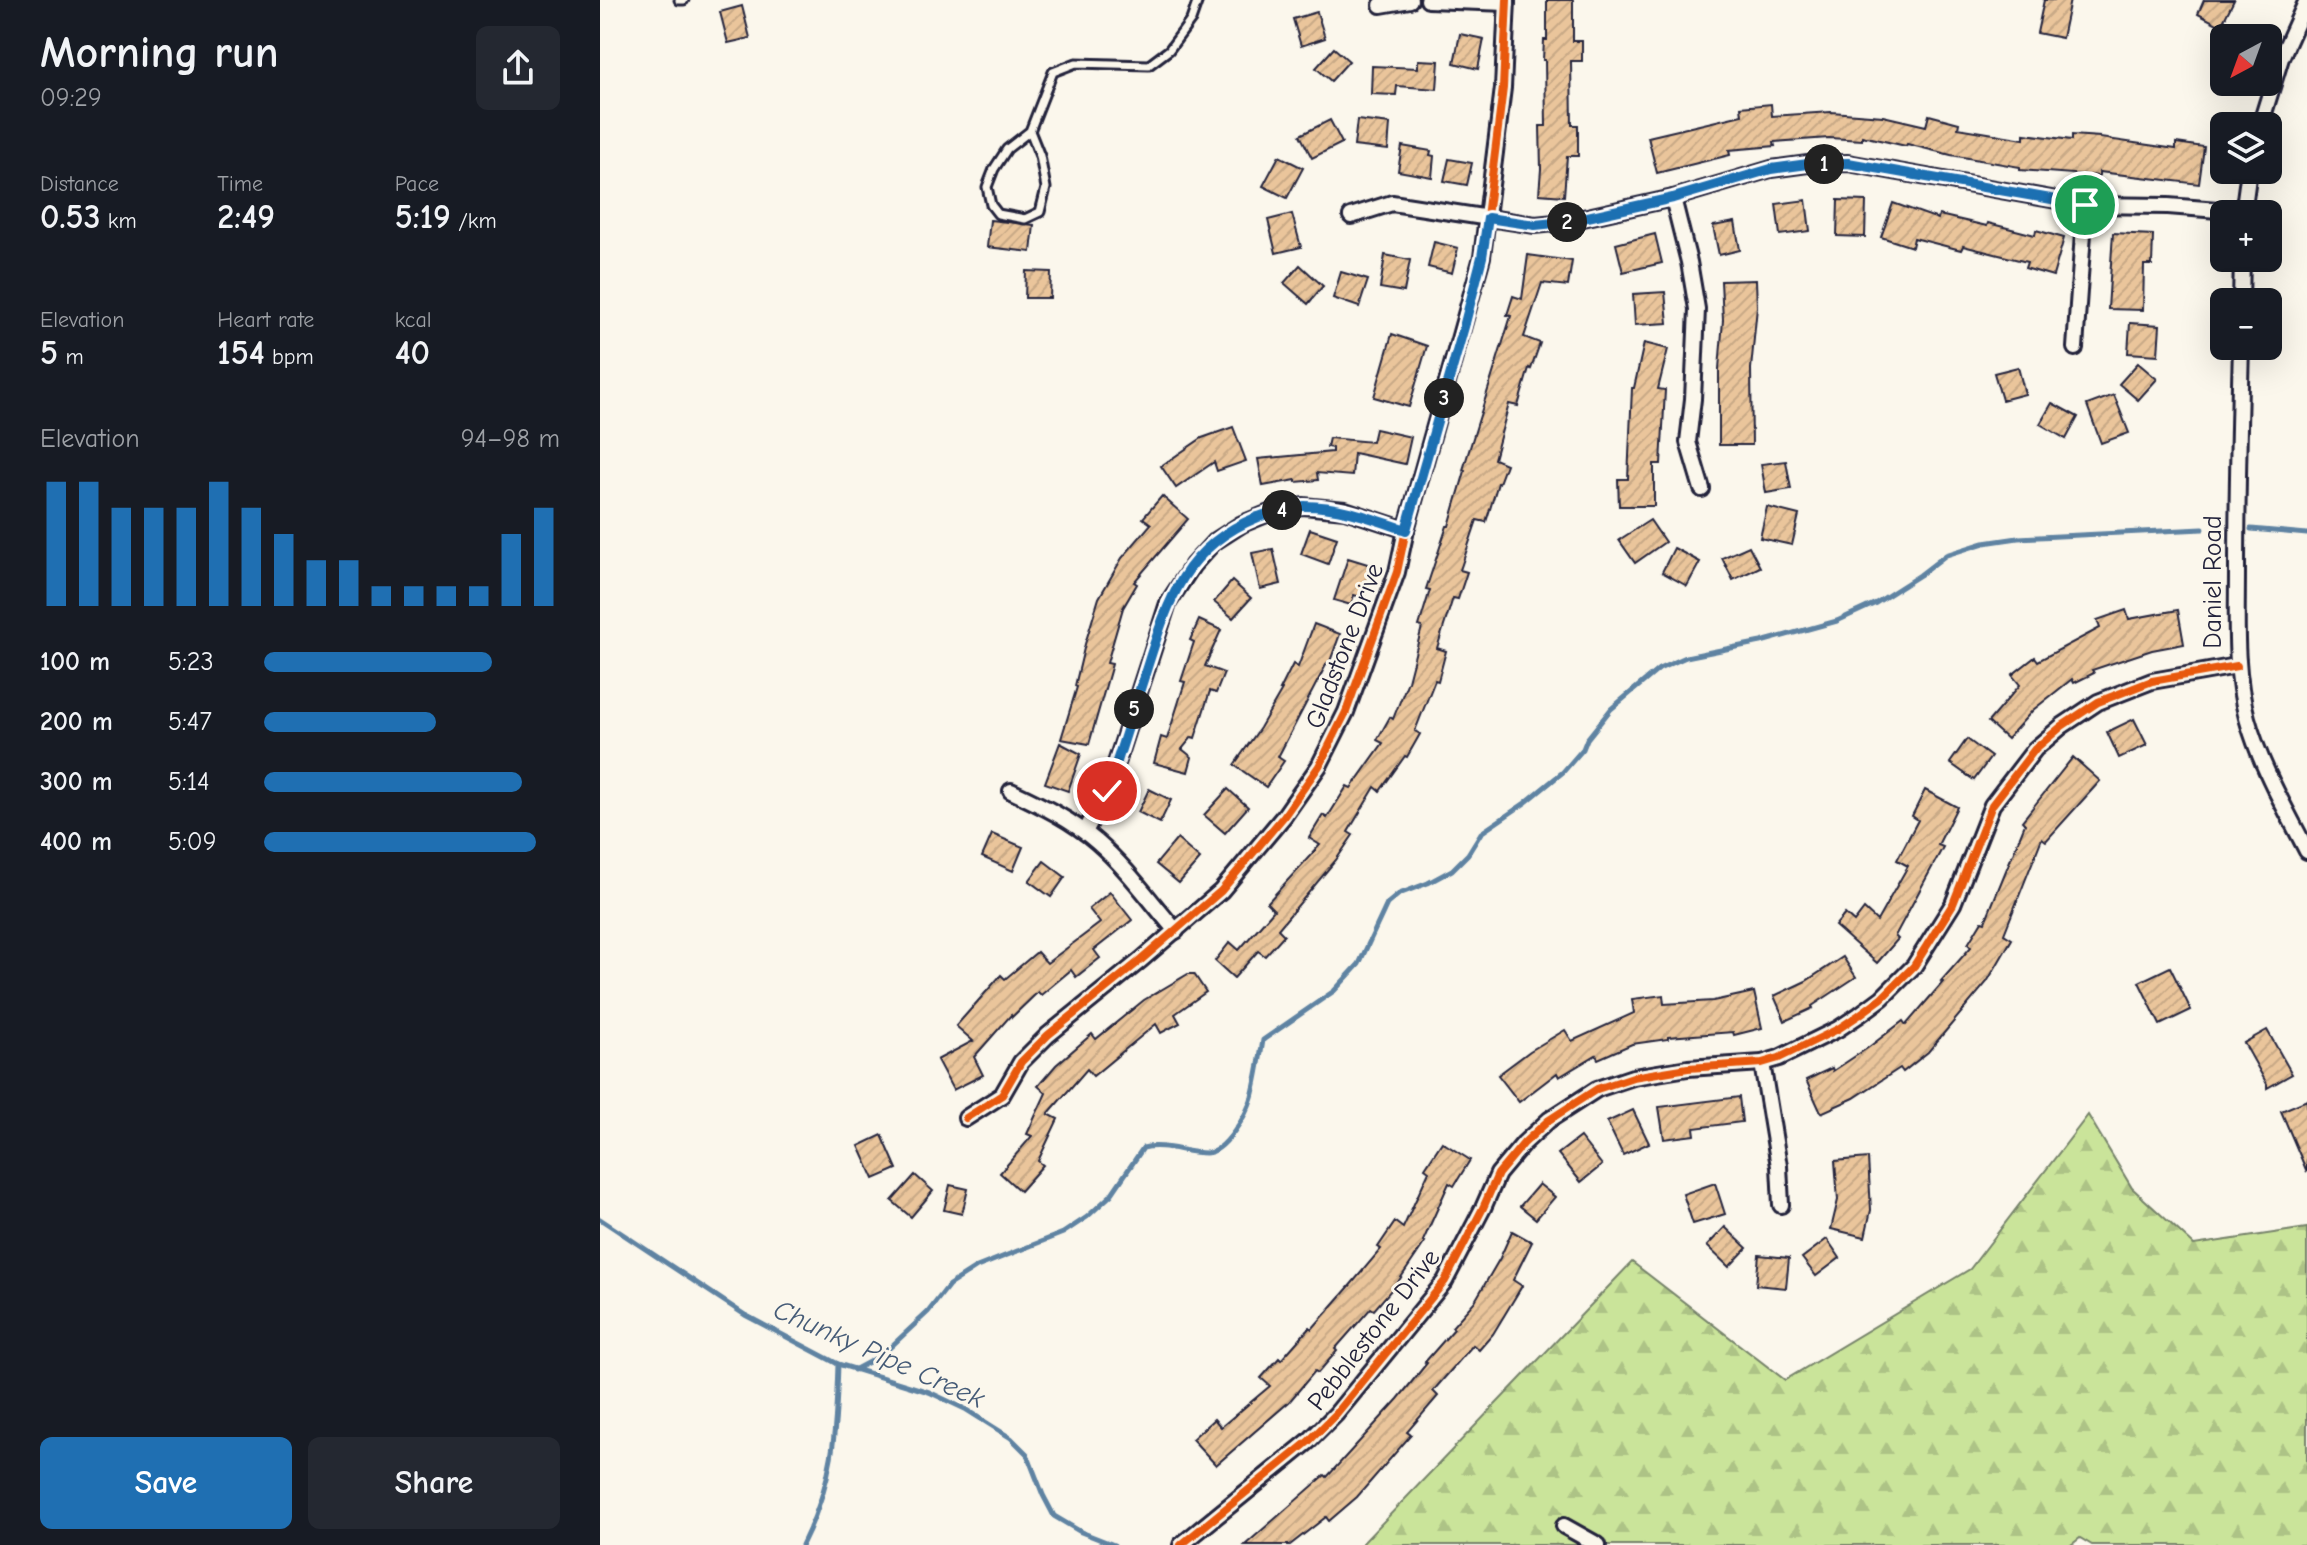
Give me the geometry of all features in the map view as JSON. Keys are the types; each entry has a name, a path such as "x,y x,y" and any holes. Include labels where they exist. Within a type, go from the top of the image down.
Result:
{"street":[{"path":"1381,5 1410,0"},
{"path":"1428,0 1507,1"},
{"path":"2264,112 2281,58 2307,0"},
{"name":"Gladstone Drive","path":"966,1118 1002,1095 1021,1062 1048,1035 1221,891 1284,816 1319,766 1346,712 1397,572 1482,257 1503,88 1507,1"},
{"path":"1351,216 1392,203 1535,225 1565,222 1673,198 1771,169 1848,163 2085,205 2210,210"},
{"path":"1673,198 1697,309 1688,442 1702,489"},
{"path":"2075,348 2085,205"},
{"name":"Daniel Road","path":"2241,360 2237,666 2247,718 2255,741 2270,780 2307,851"},
{"path":"1085,832 1107,791 1168,603 1193,565 1214,542 1242,524 1274,511 1303,506 1345,510 1406,530"},
{"name":"Pebblestone Drive","path":"1181,1545 1309,1441 1336,1414 1445,1281 1498,1174 1549,1120 1597,1089 1633,1077 1688,1068 1762,1063 1838,1029 1882,998 1914,966 1953,904 1992,805 2035,749 2098,702 2152,681 2237,666"},
{"path":"1011,791 1042,805 1085,832 1119,864 1176,931"},
{"path":"1762,1063 1779,1166 1781,1205"},
{"path":"1564,1526 1598,1545"}],"lane":[{"path":"1030,131 1040,156 1046,188 1040,212 1025,219 998,214 991,205 987,187 1007,149 1030,131 1053,72 1076,63 1149,65 1169,50 1191,20 1198,0"}],"green space":[{"path":"2088,1115 2132,1188 2194,1245 2307,1228 2307,1545 2092,1545 2080,1538 2071,1545 1361,1545 1632,1262 1785,1380 1970,1269"}],"building":[{"path":"1547,0 1573,0 1573,41 1582,41 1582,61 1571,61 1572,125 1578,125 1578,156 1567,156 1564,196 1539,194 1540,126 1546,126 1543,60 1544,40 1547,40"},
{"path":"2044,0 2070,0 2062,38 2037,33"},
{"path":"2204,0 2234,0 2222,24 2198,14"},
{"path":"742,6 750,38 728,43 720,12"},
{"path":"1317,12 1325,38 1301,46 1293,19"},
{"path":"1460,34 1484,39 1478,69 1454,63"},
{"path":"1334,48 1349,61 1331,81 1316,68"},
{"path":"1418,60 1439,61 1437,89 1397,86 1396,95 1371,94 1372,66 1418,68"},
{"path":"1771,104 1772,116 1831,112 1883,116 1926,126 1929,115 1959,123 1958,128 2024,139 2024,134 2072,140 2072,135 2176,149 2176,143 2204,147 2199,184 2099,172 2099,176 2020,170 2020,167 1862,136 1862,140 1829,138 1774,142 1775,146 1729,150 1730,155 1657,173 1648,137 1742,115 1741,107"},
{"path":"1330,120 1342,143 1312,158 1300,135"},
{"path":"1357,120 1390,124 1388,150 1354,146"},
{"path":"1402,146 1431,151 1430,155 1434,156 1432,177 1398,171"},
{"path":"1279,156 1303,168 1287,198 1263,186"},
{"path":"1449,159 1472,163 1467,185 1444,181"},
{"path":"1806,200 1810,231 1780,235 1776,204"},
{"path":"1838,200 1866,201 1865,237 1837,236"},
{"path":"1893,203 1938,219 1939,215 2035,235 2036,230 2064,238 2053,276 2025,268 2027,262 1963,246 1961,250 1914,238 1912,247 1881,237"},
{"path":"1292,214 1301,247 1276,253 1268,220"},
{"path":"990,220 1034,225 1031,252 987,247"},
{"path":"1735,222 1740,250 1719,255 1713,226"},
{"path":"2113,233 2153,235 2152,265 2144,265 2143,310 2108,309"},
{"path":"1655,234 1662,263 1623,272 1616,244"},
{"path":"1434,242 1458,248 1452,273 1428,267"},
{"path":"1385,255 1410,260 1404,292 1380,288"},
{"path":"1528,255 1572,261 1568,286 1542,283 1524,337 1540,343 1518,406 1509,404 1494,459 1506,464 1486,522 1477,520 1460,570 1467,572 1458,599 1453,598 1437,648 1446,651 1438,681 1435,680 1415,731 1420,734 1407,757 1380,791 1375,787 1348,832 1353,835 1336,860 1278,929 1284,935 1265,956 1258,951 1234,978 1215,961 1230,942 1239,950 1274,910 1267,903 1320,845 1309,838 1323,815 1327,818 1347,786 1351,788 1383,743 1377,740 1390,717 1393,719 1408,681 1422,627 1419,626 1430,590 1426,589 1449,526 1463,470 1511,316 1507,315 1513,296 1522,299"},
{"path":"1300,265 1323,286 1308,304 1284,283"},
{"path":"1026,271 1051,272 1050,298 1025,298"},
{"path":"1341,272 1368,280 1359,307 1333,298"},
{"path":"1756,280 1757,307 1751,369 1752,445 1719,445 1719,369 1723,320 1721,281"},
{"path":"1665,292 1668,323 1635,325 1633,294"},
{"path":"2130,323 2160,325 2158,355 2128,353"},
{"path":"1392,334 1427,346 1409,407 1374,397"},
{"path":"1644,343 1668,349 1658,389 1665,390 1661,464 1654,464 1654,506 1619,506 1618,479 1628,479 1632,388"},
{"path":"2138,363 2157,379 2138,400 2119,384"},
{"path":"2018,367 2025,394 2002,400 1994,373"},
{"path":"2114,395 2129,433 2101,443 2087,405"},
{"path":"2052,403 2078,417 2066,439 2040,424"},
{"path":"1233,427 1246,461 1217,471 1214,462 1176,488 1161,466 1202,438"},
{"path":"1375,429 1411,437 1405,464 1354,453 1352,476 1317,473 1318,480 1263,486 1258,459 1332,452 1332,448 1327,447 1329,438 1372,442"},
{"path":"1786,461 1791,489 1766,493 1761,464"},
{"path":"1162,496 1188,519 1134,582 1137,584 1123,608 1107,663 1112,664 1089,744 1061,739 1099,598 1122,558 1151,524 1143,518"},
{"path":"1767,507 1799,515 1792,545 1760,538"},
{"path":"1650,520 1665,542 1635,563 1619,540"},
{"path":"1310,529 1337,538 1328,564 1301,554"},
{"path":"1749,546 1760,567 1733,580 1722,558"},
{"path":"1674,548 1700,562 1687,586 1662,572"},
{"path":"1273,549 1281,584 1260,589 1252,553"},
{"path":"1348,558 1374,566 1364,598 1354,595 1351,605 1334,600"},
{"path":"1232,581 1251,598 1233,618 1214,602"},
{"path":"2126,610 2129,619 2178,610 2184,644 2152,650 2092,670 2094,673 2074,683 2072,679 2033,710 2007,739 1988,722 2020,685 2012,675 2035,657 2038,661 2100,628 2097,620"},
{"path":"1199,620 1221,630 1205,666 1224,673 1216,693 1210,691 1195,738 1192,737 1182,749 1192,757 1188,772 1154,763 1161,737 1167,739 1185,682 1181,681 1194,642 1190,640"},
{"path":"1314,624 1340,634 1329,664 1278,757 1284,761 1266,787 1234,765 1260,728 1293,664 1298,667"},
{"path":"2134,719 2147,745 2119,758 2107,732"},
{"path":"1967,739 1991,757 1974,780 1950,763"},
{"path":"1060,743 1081,754 1068,791 1045,783"},
{"path":"2073,757 2100,781 2046,841 2042,838 2004,934 2012,939 1987,982 1928,1052 1903,1072 1900,1068 1854,1098 1821,1113 1806,1080 1832,1068 1833,1071 1903,1021 1906,1025 1943,982 1971,947 1968,944 1982,921 1985,922 2025,824 2022,821"},
{"path":"1149,789 1171,800 1160,823 1138,812"},
{"path":"1228,789 1248,807 1225,833 1204,815"},
{"path":"1925,790 1957,807 1938,845 1943,847 1895,936 1898,939 1877,963 1835,926 1845,914 1854,922 1864,909 1877,921 1908,866 1897,860 1918,820 1912,816"},
{"path":"992,834 1023,847 1013,871 982,857"},
{"path":"1177,839 1200,859 1179,883 1156,864"},
{"path":"1044,861 1065,877 1051,897 1029,881"},
{"path":"1110,892 1132,920 1094,950 1100,958 1076,977 1071,970 1011,1015 974,1057 983,1075 953,1090 937,1060 973,1041 956,1026 1001,975 1005,979 1037,952 1047,963 1100,923 1089,909"},
{"path":"1843,957 1856,977 1813,1008 1785,1021 1774,996 1806,981"},
{"path":"2170,967 2191,1010 2160,1025 2139,982"},
{"path":"1188,974 1194,974 1206,992 1175,1014 1180,1023 1161,1033 1156,1024 1093,1076 1087,1069 1048,1114 1058,1119 1038,1161 1043,1165 1020,1191 1000,1173 1032,1136 1027,1134 1046,1093 1038,1086 1056,1065 1092,1034 1096,1039 1144,1000"},
{"path":"1754,992 1762,1028 1734,1035 1733,1032 1668,1037 1632,1044 1598,1059 1596,1055 1559,1077 1557,1073 1519,1102 1498,1075 1565,1030 1572,1041 1634,1013 1632,999 1663,995 1664,1004 1713,1001"},
{"path":"2267,1030 2292,1074 2267,1088 2244,1043"},
{"path":"1739,1097 1742,1122 1694,1128 1695,1135 1664,1139 1659,1107"},
{"path":"2307,1100 2307,1172 2281,1111"},
{"path":"1633,1110 1649,1143 1623,1155 1607,1122"},
{"path":"882,1135 897,1169 874,1179 859,1146"},
{"path":"1580,1137 1602,1165 1581,1182 1558,1154"},
{"path":"1442,1142 1470,1160 1454,1186 1449,1183 1425,1242 1398,1282 1374,1310 1371,1308 1318,1373 1315,1371 1289,1402 1216,1465 1192,1439 1214,1419 1221,1427 1270,1386 1261,1378 1310,1327 1312,1329 1348,1288 1381,1249 1378,1247 1395,1222 1403,1228 1429,1171 1425,1168"},
{"path":"1868,1158 1871,1210 1865,1237 1831,1229 1838,1200 1835,1161"},
{"path":"915,1175 933,1191 911,1217 892,1201"},
{"path":"1715,1183 1725,1214 1693,1224 1683,1194"},
{"path":"1539,1184 1555,1197 1536,1219 1520,1206"},
{"path":"950,1185 968,1189 962,1214 944,1210"},
{"path":"1725,1227 1747,1248 1729,1267 1707,1246"},
{"path":"1512,1231 1532,1242 1513,1280 1522,1286 1493,1334 1479,1350 1473,1345 1433,1391 1438,1396 1407,1432 1411,1435 1357,1497 1329,1521 1326,1517 1290,1545 1245,1545 1325,1475 1327,1477 1398,1399 1475,1301"},
{"path":"1827,1239 1840,1258 1816,1276 1802,1258"},
{"path":"1759,1255 1789,1258 1786,1288 1756,1285"}],"waterway":[{"path":"854,1370 882,1355 928,1312 949,1285 977,1267 1063,1233 1087,1217 1111,1195 1143,1148 1206,1153 1220,1147 1228,1140 1249,1104 1263,1040 1334,991 1359,964 1387,904 1399,894 1452,870 1468,854 1481,833 1563,772 1611,709 1659,669 1686,657 1761,642 1837,621 1876,603 1946,555 1984,543 2018,538 2203,529"},
{"path":"2251,529 2307,534"},
{"name":"Chunky Pipe Creek","path":"600,1219 745,1315 838,1364 929,1392 965,1409 1011,1438 1027,1454 1054,1516 1081,1532 1114,1545"},
{"path":"802,1545 827,1478 836,1412 838,1364"}],"cycle path":[{"path":"966,1118 1002,1095 1021,1062 1048,1035 1221,891 1284,816 1319,766 1346,712 1397,572 1482,257 1503,88 1507,0"},
{"path":"1181,1545 1309,1441 1336,1414 1445,1281 1498,1174 1549,1120 1597,1089 1633,1077 1688,1068 1762,1063 1838,1029 1882,998 1914,966 1953,904 1992,805 2035,749 2098,702 2152,681 2237,666"}],"route":[{"path":"1107,791 1168,603 1178,584 1214,542 1242,524 1274,511 1303,506 1345,510 1406,530 1464,327 1482,257 1488,218 1535,225 1565,222 1673,198 1771,169 1848,163 2085,205"}]}
